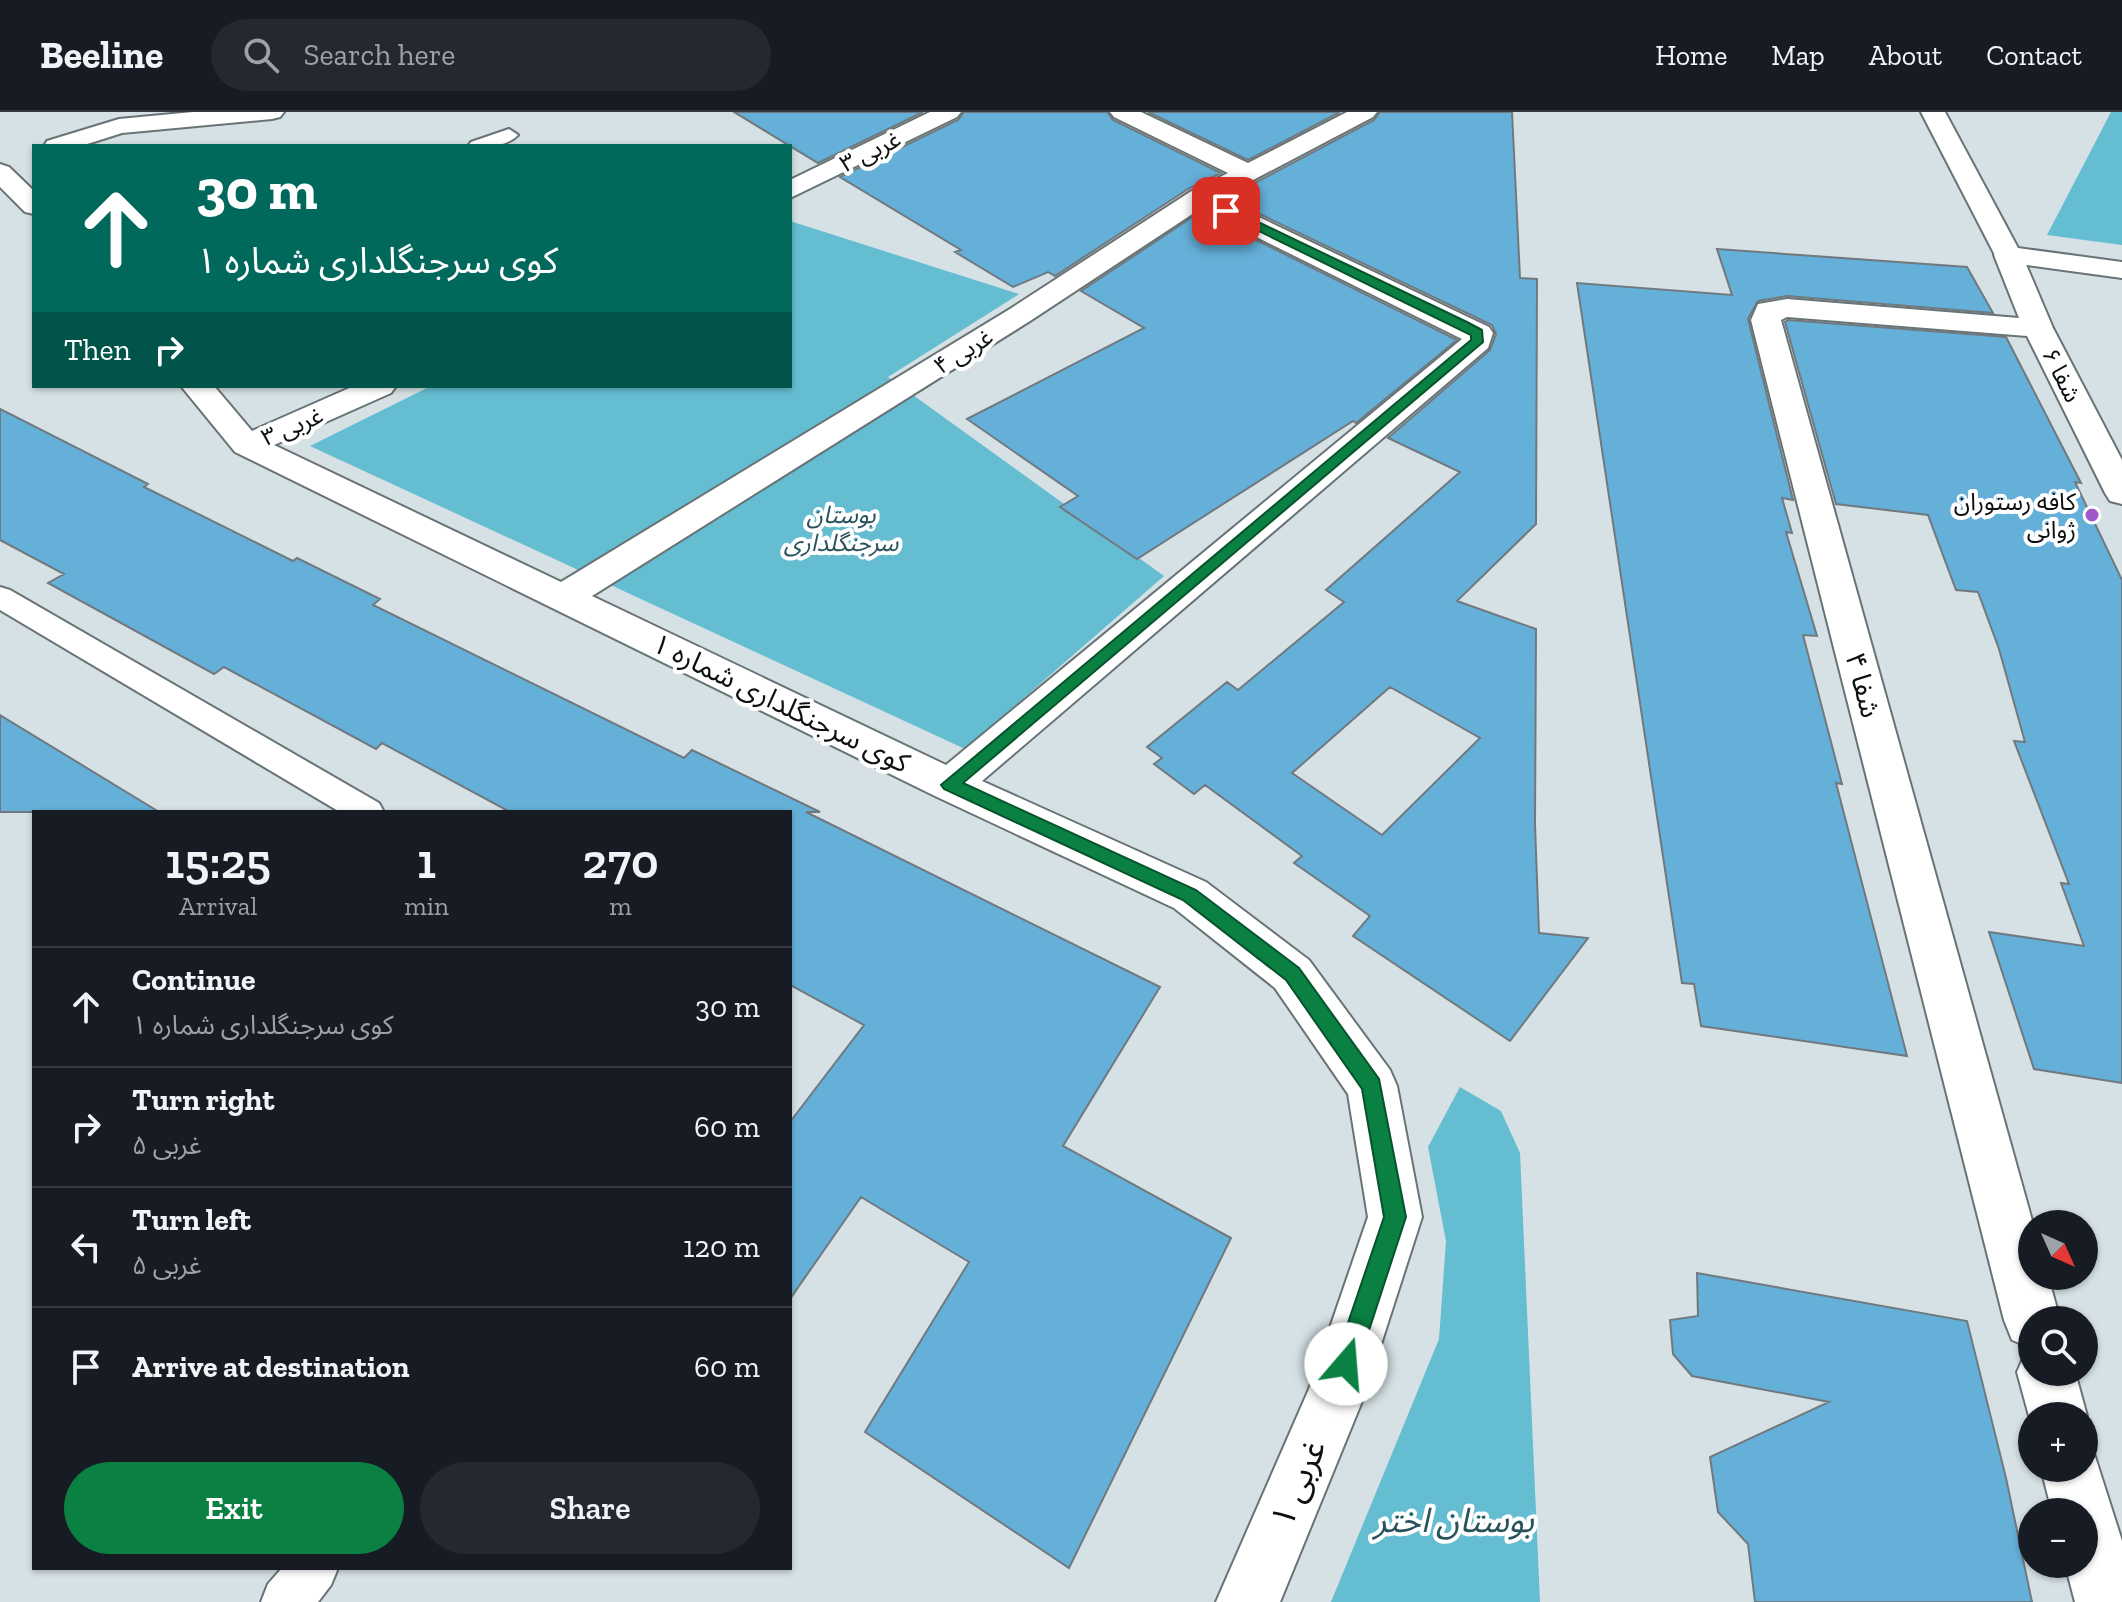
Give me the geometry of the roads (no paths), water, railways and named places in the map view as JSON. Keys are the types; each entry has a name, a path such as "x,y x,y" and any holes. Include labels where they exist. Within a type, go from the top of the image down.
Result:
{"street":[{"path":"62,144 119,126 272,112"},
{"name":"غربی ۳","path":"792,189 949,112"},
{"path":"1122,112 1247,172"},
{"name":"غربی ۴","path":"564,597 1020,315 1199,198 1365,112"},
{"name":"شفا ۶","path":"1933,112 2008,255 2038,328 2122,493"},
{"path":"0,172 32,204"},
{"path":"950,785 1477,342 1478,333 1199,198"},
{"path":"2008,255 2122,270"},
{"name":"شفا ۴","path":"2028,1306 1766,320 1768,310 1787,308 2038,328"},
{"name":"کوی سرجنگلداری شماره ۱","path":"199,388 247,445 950,785 1190,895 1292,974 1372,1086"},
{"name":"غربی ۳","path":"247,445 375,388"},
{"name":"غربی ۱","path":"1248,1602 1336,1394 1395,1217 1372,1086"},
{"path":"2098,1568 2107,1602"}],"lane":[{"path":"484,144 509,135"},
{"path":"0,597 364,810"},
{"path":"286,1602 312,1570"}],"place":[{"name":"کافه رستوران ژوانی","path":"2092,515"}],"park label":[{"name":"بوستان سرجنگلداری","path":"841,528"},
{"name":"بوستان اختر","path":"1454,1520"}]}
